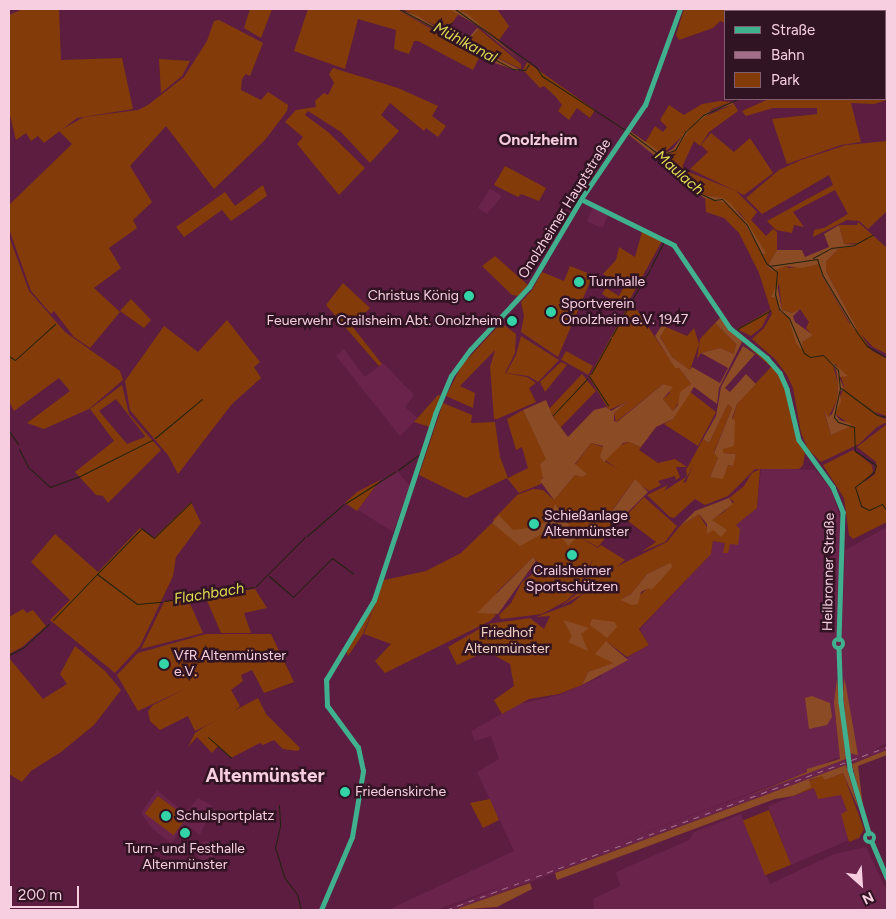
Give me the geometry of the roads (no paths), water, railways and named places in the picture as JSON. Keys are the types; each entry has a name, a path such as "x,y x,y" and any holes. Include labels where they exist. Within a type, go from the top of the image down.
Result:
{"main road":[{"name":"Onolzheimer Hauptstraße","path":"321,910 352,837 363,771 358,748 329,711 325,686 329,673 358,629 374,600 443,393 456,367 530,287 581,198 650,97 680,9"},
{"name":"Heilbronner Straße","path":"581,198 674,245 730,328 767,358 780,373 787,388 799,440 833,487 843,512 839,639 844,644 840,648 841,702 848,754 850,768 869,833 875,835 872,842 887,878"}],"waterway":[{"name":"Mühlkanal","path":"399,9 513,69 525,70 529,64"},
{"name":"Maulach","path":"455,9 536,67 542,76 625,130"},
{"path":"661,155 675,150 685,132 703,115 736,100"},
{"path":"629,132 661,156 697,192 714,200 722,199 747,225 766,263 777,272 775,294 779,309 789,318 804,353 810,357 823,355 838,370 840,388 834,417 838,422 854,427 855,451 876,465 874,472 855,487 861,506 869,510 882,504 887,511"},
{"path":"813,258 831,248 854,245 872,235"},
{"path":"651,267 664,241"},
{"name":"Maulach","path":"769,266 817,259 823,276 856,331 867,346 887,358"},
{"path":"631,301 650,269"},
{"path":"612,336 630,303"},
{"path":"737,329 770,311"},
{"path":"9,356 15,360 55,324"},
{"path":"591,374 611,338"},
{"path":"589,376 608,405"},
{"path":"553,415 587,379"},
{"path":"841,388 877,415 887,417"},
{"path":"155,438 202,399"},
{"path":"9,431 18,444"},
{"path":"19,449 28,467 50,487 78,477 152,440"},
{"name":"Flachbach","path":"398,470 419,455"},
{"name":"Flachbach","path":"346,503 396,471"},
{"path":"141,528 154,538 191,502"},
{"name":"Flachbach","path":"307,536 344,504"},
{"path":"97,574 140,530"},
{"name":"Flachbach","path":"256,586 305,537"},
{"path":"269,576 293,597 332,558 353,573"},
{"name":"Flachbach","path":"53,620 97,574 137,604 162,602"},
{"name":"Flachbach","path":"164,601 254,587"},
{"name":"Flachbach","path":"9,655 24,647 49,624"},
{"path":"208,737 231,758"},
{"path":"279,805 280,826 275,847 284,877 297,894 301,910"}],"railway":[{"path":"446,910 887,747"}],"place":[{"name":"Turnhalle","path":"579,282"},
{"name":"Christus König","path":"469,296"},
{"name":"Sportverein Onolzheim e.V. 1947","path":"551,312"},
{"name":"Feuerwehr Crailsheim Abt. Onolzheim","path":"512,321"},
{"name":"Schießanlage Altenmünster","path":"534,524"},
{"name":"Crailsheimer Sportschützen","path":"572,555"},
{"name":"VfR Altenmünster e.V.","path":"164,664"},
{"name":"Friedenskirche","path":"345,792"},
{"name":"Schulsportplatz","path":"166,816"},
{"name":"Turn- und Festhalle Altenmünster","path":"185,833"}],"district":[{"name":"Onolzheim","path":"538,140"},
{"name":"Altenmünster","path":"265,776"}],"park label":[{"name":"Friedhof Altenmünster","path":"507,642"}]}
